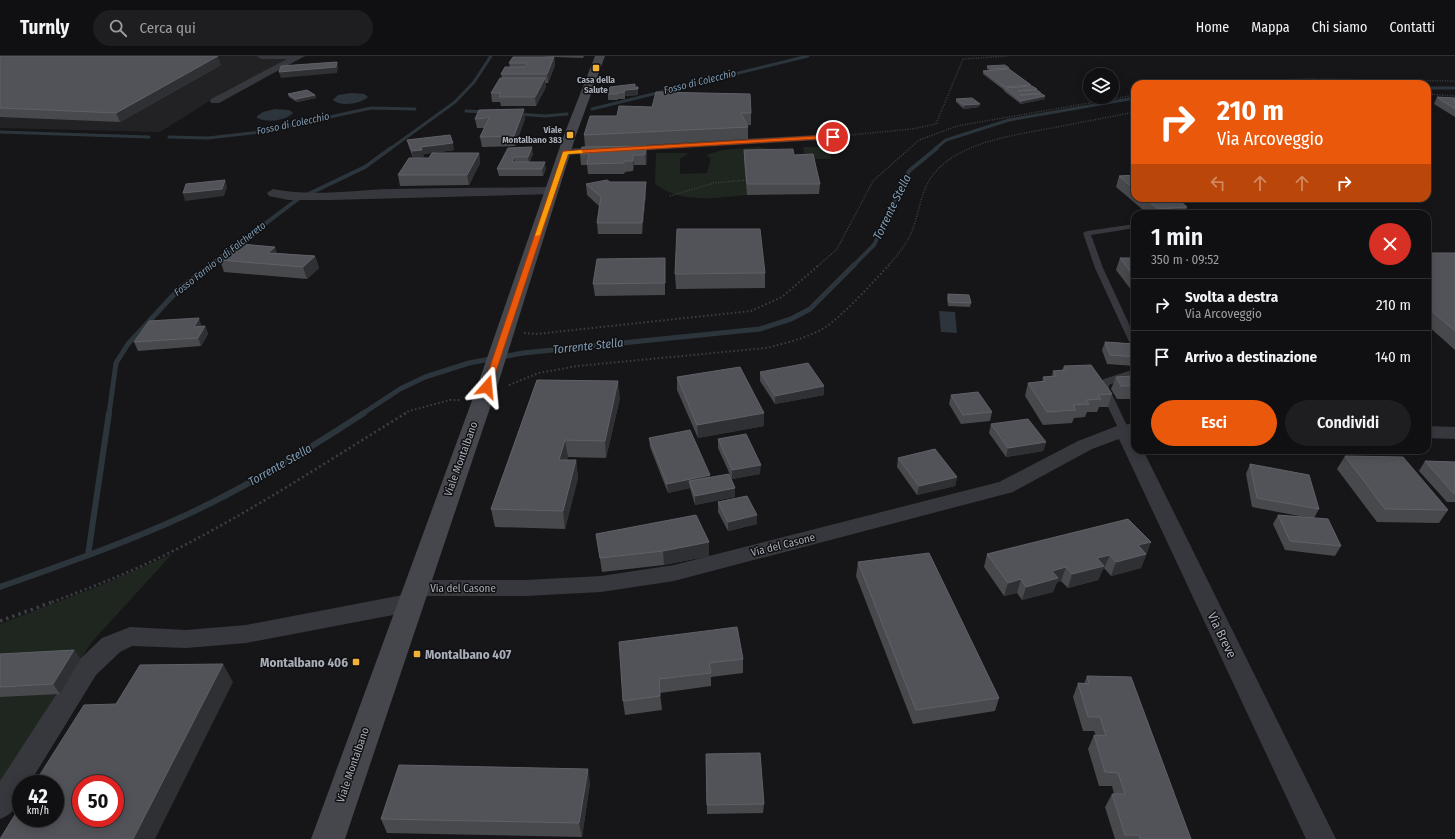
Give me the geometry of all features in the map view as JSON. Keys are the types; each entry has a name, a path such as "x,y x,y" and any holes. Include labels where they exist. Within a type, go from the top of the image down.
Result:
{"main road":[{"name":"Viale Montalbano","path":"328,839 412,596 486,391 551,191 600,56"}],"street":[{"path":"261,56 300,57"},
{"path":"215,101 248,82 300,57"},
{"path":"565,152 833,137"},
{"path":"273,193 296,196 316,196 391,193 551,191"},
{"name":"Via del Casone","path":"0,806 87,668 111,645 130,636 186,639 246,634 412,596 601,584 674,573 1006,487 1085,445 1130,430"},
{"path":"1431,432 1455,433"},
{"name":"Via Breve","path":"1141,454 1321,839"}],"lane":[{"path":"1131,227 1087,233 1099,268 1131,337"},
{"path":"1130,430 1104,388 1104,384 1107,381 1131,373"}],"path":[{"path":"833,137 912,129 936,124 963,59 1008,56"},
{"path":"1431,81 1455,81"},
{"path":"1431,94 1455,96"},
{"path":"522,332 536,334 752,311 782,297 837,249 873,181 919,140 957,126 1131,96"},
{"path":"0,621 98,585 165,555 251,508 409,411 486,391 539,373 577,366 766,348 794,342 819,331 838,318 899,252 912,231 929,180 943,166 961,153 985,142 1016,134 1131,113"},
{"path":"670,196 714,183 746,180"}],"shaded area":[{"path":"0,56 308,56 285,61 227,90 160,132 0,128"},
{"path":"351,93 364,94 368,97 356,103 350,104 340,103 333,100 338,95"},
{"path":"275,109 289,110 293,113 285,118 271,121 257,118 257,116 263,112"},
{"path":"758,147 773,149 776,151 747,195 711,198 688,197 676,195 655,184 656,153 687,153 688,154 680,159 680,174 707,173 711,158 706,155 722,150"},
{"path":"803,147 829,147 831,159 805,159"},
{"path":"939,311 955,312 957,333 941,332"},
{"path":"172,554 90,644 60,697 0,790 0,624 99,586"}],"building":[{"path":"0,56 218,56 116,113 0,108"},
{"path":"513,57 554,57 547,74 501,74 505,67 525,67 527,63 509,63"},
{"path":"337,62 336,67 279,72 281,66"},
{"path":"1005,65 1009,68 991,69 987,66"},
{"path":"1009,69 1031,85 1004,87 983,71"},
{"path":"500,78 545,78 535,97 499,97 501,93 491,93"},
{"path":"635,84 635,87 638,87 638,89 625,90 624,92 617,93 618,94 608,94 610,87"},
{"path":"1032,86 1037,89 1018,91 1037,90 1041,93 1020,95 1042,94 1045,96 1021,101 1005,88"},
{"path":"307,90 315,95 296,99 288,94"},
{"path":"656,92 750,94 751,113 741,113 748,127 584,135 590,116 617,116 619,106 652,107"},
{"path":"1437,97 1455,98 1455,109"},
{"path":"972,98 980,104 964,105 956,99"},
{"path":"524,109 514,136 480,137 489,118 475,119 479,110"},
{"path":"450,135 453,143 421,147 422,150 412,151 407,140"},
{"path":"646,146 645,155 633,155 633,161 624,161 624,163 587,164 589,154 580,154 582,147"},
{"path":"532,147 528,157 514,157 512,162 545,162 542,169 497,169 508,148"},
{"path":"793,149 794,155 813,154 820,184 747,184 744,150"},
{"path":"432,153 479,153 467,175 398,175 409,158 429,158"},
{"path":"1131,175 1131,186 1119,176"},
{"path":"225,180 222,189 183,193 186,184"},
{"path":"607,180 610,182 646,182 642,223 597,223 601,197 586,184"},
{"path":"1150,202 1181,202 1187,207 1158,209"},
{"path":"677,229 760,229 765,273 675,274"},
{"path":"240,244 275,247 268,253 315,256 303,267 220,260"},
{"path":"1431,253 1455,253 1455,331 1431,310"},
{"path":"665,258 665,283 593,284 597,259"},
{"path":"1120,258 1131,258 1131,273"},
{"path":"948,294 969,295 971,303 949,302"},
{"path":"199,318 194,327 205,326 198,338 134,342 149,321"},
{"path":"1105,342 1131,344 1131,357 1110,355"},
{"path":"808,363 824,386 775,396 760,372"},
{"path":"1091,365 1112,394 1098,395 1101,399 1086,400 1089,404 1073,405 1076,410 1047,412 1028,383 1046,381 1043,377 1056,376 1053,371 1066,370 1064,366"},
{"path":"740,367 764,413 697,425 677,377"},
{"path":"1131,376 1131,386 1121,386 1116,377"},
{"path":"537,380 618,381 605,441 565,440 559,460 576,460 563,511 491,509"},
{"path":"978,392 992,412 963,415 951,395"},
{"path":"1028,419 1046,442 1008,448 991,424"},
{"path":"690,430 710,475 667,484 649,438"},
{"path":"746,434 761,465 732,470 718,439"},
{"path":"935,449 957,477 919,486 898,458"},
{"path":"1345,456 1403,457 1448,510 1385,509"},
{"path":"1425,461 1455,462 1455,493 1453,493"},
{"path":"1250,464 1309,475 1319,509 1257,498"},
{"path":"729,474 735,488 695,496 689,481"},
{"path":"747,496 757,515 728,522 718,502"},
{"path":"696,515 709,542 663,551 600,558 596,534"},
{"path":"1278,515 1328,519 1341,546 1290,541"},
{"path":"1128,519 1151,542 1138,545 1146,554 1116,562 1110,555 1097,558 1104,566 1072,574 1066,567 1052,571 1058,578 1026,587 1021,579 1008,583 987,554"},
{"path":"929,553 999,698 916,710 858,562"},
{"path":"737,627 743,659 709,663 711,673 659,679 660,696 623,701 619,642"},
{"path":"74,650 53,684 0,687 0,654"},
{"path":"223,664 133,839 0,839 12,820 12,827 64,827 64,775 40,775 84,705 116,704 140,665"},
{"path":"1087,676 1131,677 1191,839 1140,839 1139,835 1125,835 1112,794 1125,794 1118,773 1105,772 1094,735 1106,736 1100,717 1088,717 1078,683 1089,684"},
{"path":"760,753 764,804 707,805 706,754"},
{"path":"399,765 588,769 579,823 381,819"}],"waterway":[{"name":"Fosso Farnio o di Falchereto","path":"390,149 455,102 474,82 491,56"},
{"name":"Fosso di Colecchio","path":"592,109 808,56"},
{"name":"Torrente Stella","path":"1431,88 1455,88"},
{"name":"Torrente Stella","path":"935,149 946,140 1009,120 1131,99"},
{"name":"Fosso di Colecchio","path":"169,137 208,138 261,132 371,108 415,109"},
{"name":"Fosso di Colecchio","path":"466,111 486,112"},
{"name":"Fosso di Colecchio","path":"517,114 545,116 567,114"},
{"name":"Fosso di Colecchio","path":"0,132 149,137"},
{"name":"Fosso Farnio o di Falchereto","path":"209,266 298,199 365,167 391,148"},
{"name":"Torrente Stella","path":"362,414 400,389 425,377 469,363 523,353 760,329 791,319 810,309 874,245 909,171 937,148"},
{"name":"Fosso Farnio o di Falchereto","path":"109,414 116,363 128,344 179,289 211,265"},
{"name":"Fosso Farnio o di Falchereto","path":"88,555 109,413"},
{"name":"Torrente Stella","path":"0,587 116,545 184,516 231,493 276,468 364,413"}],"slow traffic":[{"path":"537,235 565,152 581,151"}],"place":[{"name":"Casa della Salute","path":"596,68"},
{"name":"Viale Montalbano 383","path":"570,135"},
{"name":"Montalbano 407","path":"417,654"},
{"name":"Montalbano 406","path":"356,662"}],"route":[{"path":"487,387 565,152 802,140 833,137"}]}
